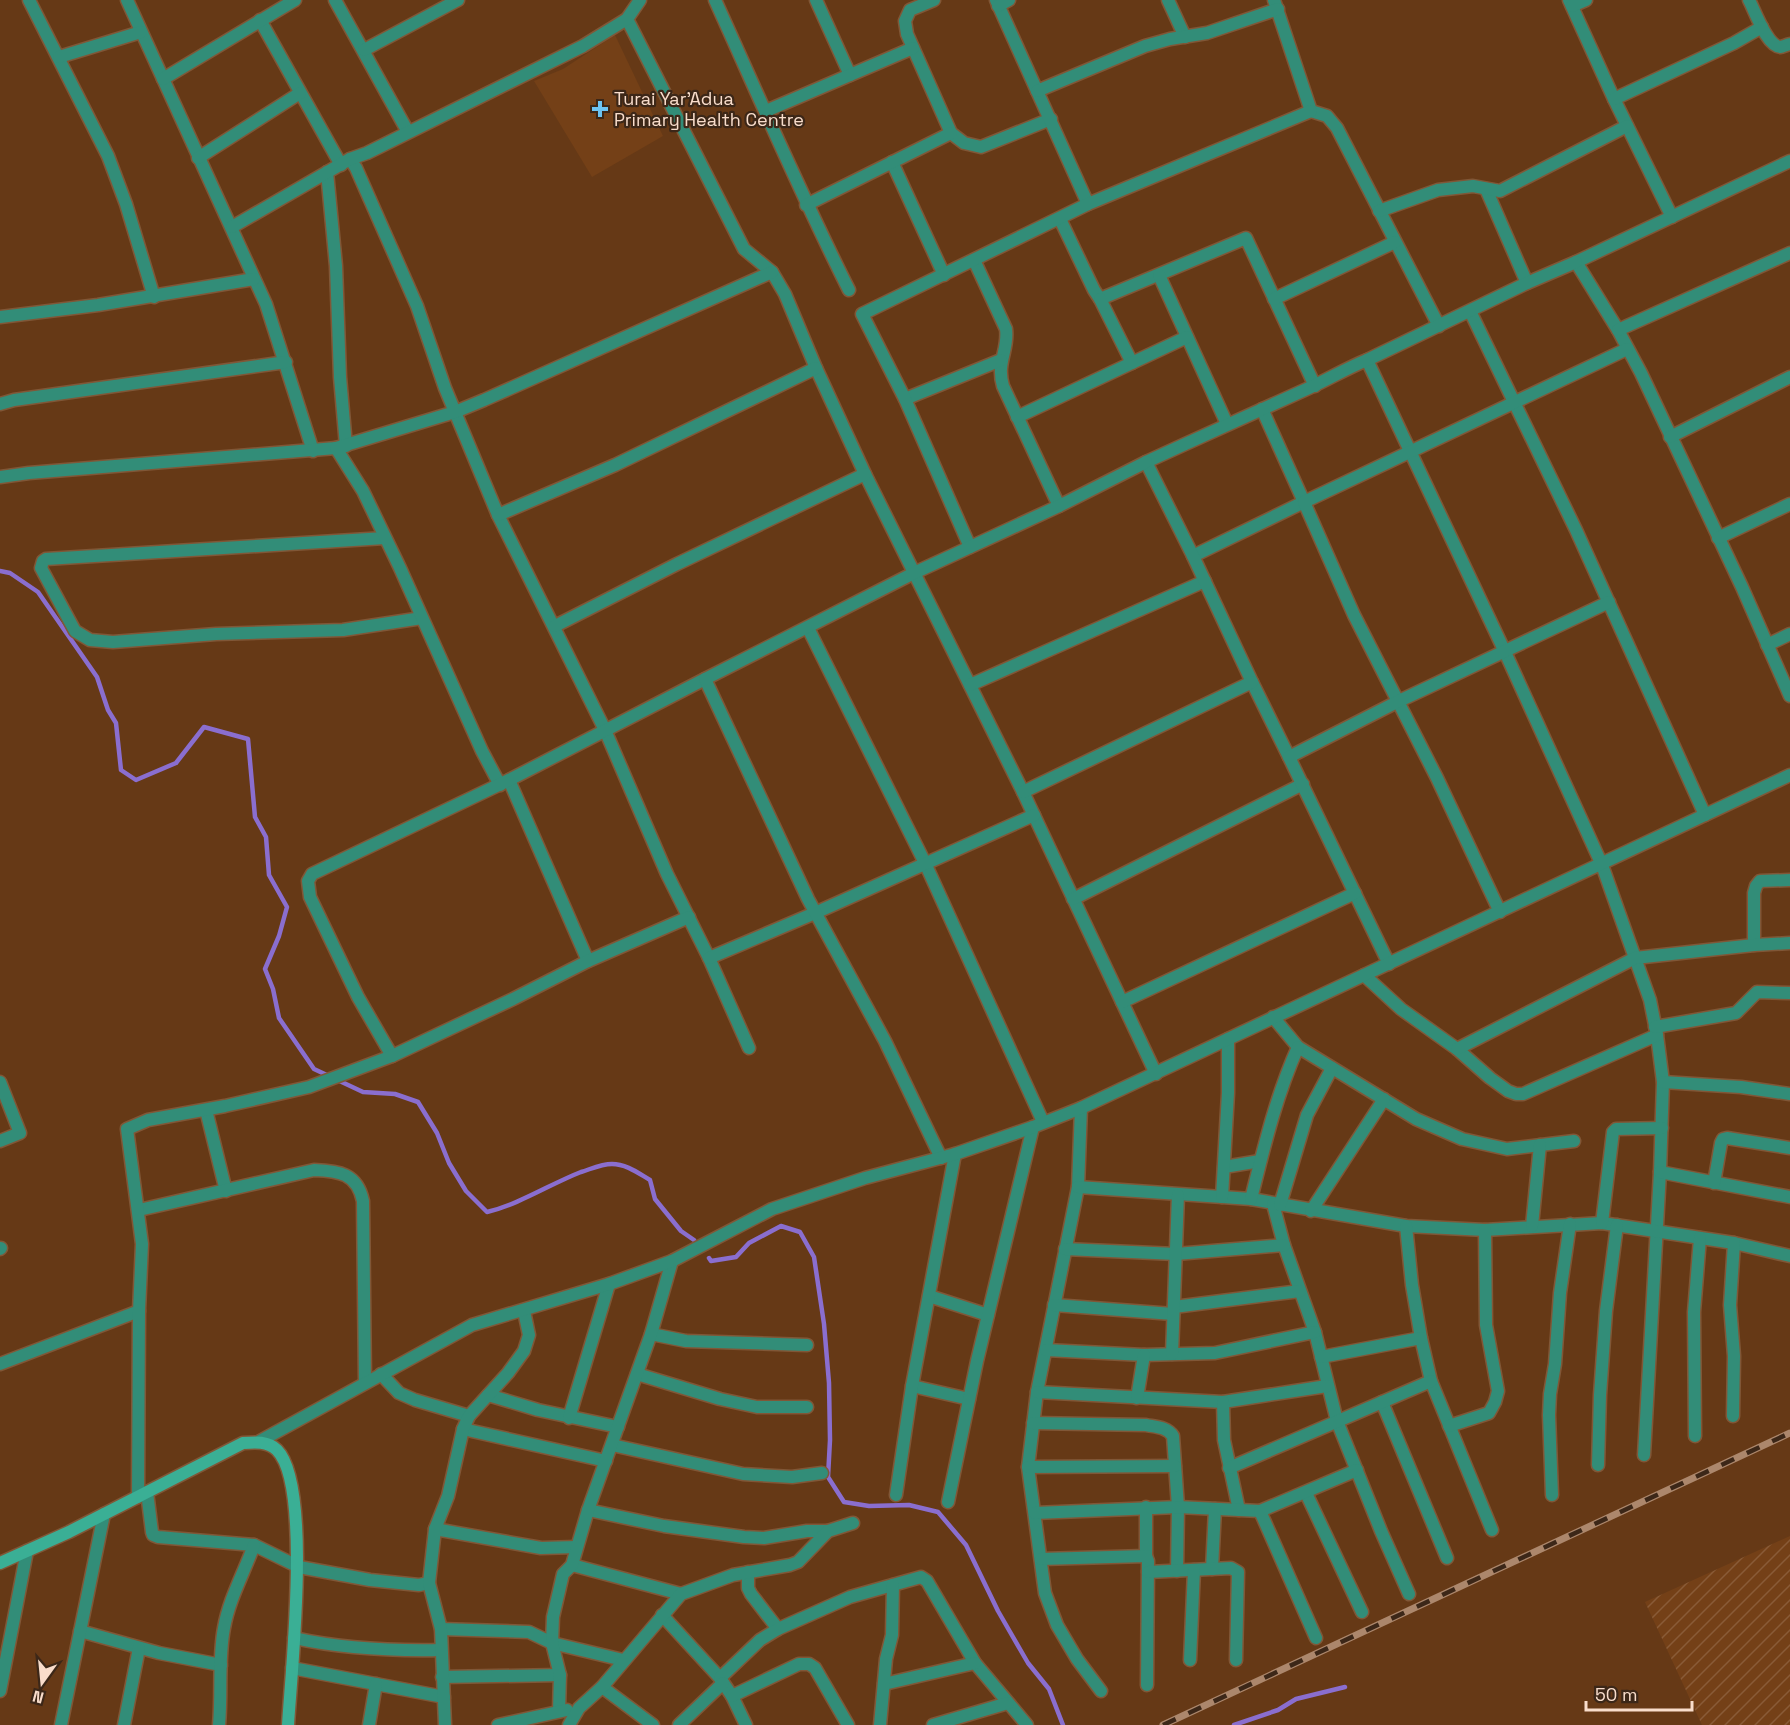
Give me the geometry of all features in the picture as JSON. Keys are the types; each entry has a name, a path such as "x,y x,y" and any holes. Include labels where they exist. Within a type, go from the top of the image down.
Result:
{"main road":[{"path":"0,1563 104,1514 243,1443 260,1441 277,1450 292,1479 299,1567 288,1725"}],"street":[{"path":"29,0 108,156 126,204 154,297"},
{"path":"127,0 266,303 313,451"},
{"path":"163,80 296,0"},
{"path":"335,0 408,132"},
{"path":"364,50 458,0"},
{"path":"232,227 345,162 583,46 627,19 640,0"},
{"path":"715,0 806,205 849,290"},
{"path":"816,0 850,75"},
{"path":"934,0 910,10 905,21 907,34 951,133 964,143 981,147 1051,119"},
{"path":"1168,0 1185,37"},
{"path":"1586,0 1571,3 1614,99 1672,217"},
{"path":"1749,0 1768,39 1774,45 1781,47 1790,44"},
{"path":"1001,2 1037,91 1088,204"},
{"path":"1037,91 1145,46 1207,33 1276,4 1311,111"},
{"path":"627,19 744,249 772,273 794,312 816,368 865,474 1023,792 1156,1074"},
{"path":"260,20 300,93 345,162 356,168 417,306 454,412 498,515 605,730 667,873 709,958 748,1048"},
{"path":"1614,99 1734,43 1762,27"},
{"path":"59,57 141,32"},
{"path":"766,111 913,48"},
{"path":"198,158 300,93"},
{"path":"970,547 905,399 862,314 1088,204 1311,111 1327,116 1337,128 1439,326"},
{"path":"1379,211 1438,190 1473,186 1500,191 1627,126"},
{"path":"806,205 951,133"},
{"path":"392,1056 358,997 310,897 308,881 312,874 505,783 914,573 1790,161"},
{"path":"892,162 944,275"},
{"path":"327,172 336,266 341,447 482,751 505,783 588,961"},
{"path":"1486,189 1527,283"},
{"path":"1060,219 1132,363"},
{"path":"1100,299 1246,238 1315,386"},
{"path":"1274,299 1395,242"},
{"path":"1618,330 1790,253"},
{"path":"974,260 1006,329 1007,337 999,375 1059,506"},
{"path":"1576,262 1618,330 1641,373 1790,696"},
{"path":"0,477 341,447 454,412 772,273"},
{"path":"1159,275 1227,424"},
{"path":"0,317 154,297 254,279"},
{"path":"1470,311 1576,530 1705,815"},
{"path":"1017,417 1187,337"},
{"path":"1193,556 1627,349"},
{"path":"905,399 1001,360"},
{"path":"1367,360 1505,652 1602,865 1650,1000 1662,1082 1662,1128 1644,1455"},
{"path":"0,404 14,400 286,362"},
{"path":"498,515 615,465 816,368"},
{"path":"1670,436 1790,377"},
{"path":"1262,409 1354,615 1400,701 1500,912"},
{"path":"1146,462 1389,964"},
{"path":"555,626 677,564 865,474"},
{"path":"1718,538 1790,504"},
{"path":"385,538 46,559 41,568 75,631 90,640 113,642 216,634 343,630 422,618"},
{"path":"970,685 1205,581"},
{"path":"1289,757 1400,701 1609,602"},
{"path":"808,628 925,863 1038,1125 987,1315 948,1502"},
{"path":"1767,645 1790,634"},
{"path":"705,679 815,913 885,1041 941,1158"},
{"path":"1023,792 1252,682"},
{"path":"260,1441 472,1325 609,1284 672,1261 772,1209 865,1178 955,1154 1082,1108 1790,775"},
{"path":"1073,899 1303,784"},
{"path":"709,958 1034,815"},
{"path":"1754,945 1755,886 1760,881 1790,880"},
{"path":"1122,1002 1355,893"},
{"path":"429,1583 419,1586 370,1580 299,1567 254,1545 178,1540 153,1535 142,1494 139,1311 142,1244 127,1129 148,1120 309,1088 392,1056 588,961 689,917"},
{"path":"1458,1048 1635,958 1754,945 1790,944"},
{"path":"1364,975 1401,1009 1458,1048 1490,1078 1516,1094 1523,1094 1656,1031 1741,1011 1757,992 1790,993"},
{"path":"1273,1017 1298,1047 1416,1119 1462,1139 1507,1149 1574,1142"},
{"path":"1222,1197 1228,1093 1228,1039"},
{"path":"1251,1200 1260,1161 1287,1072 1298,1047"},
{"path":"1332,1068 1308,1115 1277,1204 1284,1245 1315,1332 1337,1421 1409,1594"},
{"path":"0,1082 20,1132 0,1141"},
{"path":"1662,1082 1741,1087 1790,1094"},
{"path":"1311,1211 1384,1099"},
{"path":"1082,1108 1078,1187 1037,1392 1028,1467 1029,1489 1035,1513 1045,1593 1057,1625 1077,1659 1101,1691"},
{"path":"206,1110 226,1191"},
{"path":"1602,1223 1613,1132 1616,1129 1662,1128"},
{"path":"1714,1183 1723,1139 1790,1148"},
{"path":"1532,1226 1540,1145"},
{"path":"896,1495 912,1386 955,1154"},
{"path":"1224,1167 1260,1161"},
{"path":"139,1210 314,1170 336,1171 353,1179 360,1188 363,1201 365,1383"},
{"path":"1660,1172 1790,1197"},
{"path":"1078,1187 1251,1200 1406,1226 1485,1230 1602,1223 1734,1243 1790,1256"},
{"path":"1172,1354 1178,1195"},
{"path":"1552,1495 1550,1394 1555,1364 1560,1293 1570,1224"},
{"path":"1598,1465 1600,1385 1606,1311 1617,1225"},
{"path":"1406,1226 1412,1285 1431,1381 1492,1530"},
{"path":"1449,1426 1488,1413 1495,1402 1498,1391 1486,1325 1485,1230"},
{"path":"1695,1436 1694,1312 1700,1238"},
{"path":"1733,1416 1734,1356 1730,1305 1734,1243"},
{"path":"1065,1249 1176,1254 1284,1245"},
{"path":"559,1711 560,1675 552,1643 553,1617 563,1574 572,1565 588,1510 651,1334 672,1261"},
{"path":"569,1418 609,1284"},
{"path":"1054,1305 1174,1310 1300,1291"},
{"path":"929,1296 987,1315"},
{"path":"0,1364 139,1311"},
{"path":"445,1725 441,1629 429,1583 435,1529 448,1496 463,1429 469,1416 524,1351 529,1335 524,1311"},
{"path":"1046,1350 1144,1355 1215,1353 1315,1332"},
{"path":"651,1334 686,1341 807,1345"},
{"path":"1321,1356 1421,1338"},
{"path":"1137,1398 1144,1355"},
{"path":"381,1374 399,1393 469,1416"},
{"path":"637,1374 720,1399 757,1407 807,1407"},
{"path":"1229,1468 1431,1381"},
{"path":"912,1386 969,1399"},
{"path":"1037,1392 1223,1402 1328,1386"},
{"path":"488,1395 569,1418 618,1427"},
{"path":"1223,1402 1224,1440 1239,1510"},
{"path":"1382,1402 1447,1558"},
{"path":"1033,1423 1146,1425 1170,1432 1173,1436 1178,1507 1177,1571"},
{"path":"463,1429 606,1461"},
{"path":"612,1445 743,1474 792,1477 822,1473"},
{"path":"1028,1467 1175,1466"},
{"path":"1035,1513 1146,1507 1260,1511 1357,1470"},
{"path":"1306,1493 1362,1612"},
{"path":"1146,1507 1147,1685"},
{"path":"1212,1569 1215,1509"},
{"path":"588,1510 664,1526 764,1538 807,1531 828,1531 853,1522"},
{"path":"1260,1511 1316,1638"},
{"path":"61,1725 104,1514"},
{"path":"435,1529 542,1548 576,1547"},
{"path":"569,1725 579,1708 602,1687 681,1594 733,1575 790,1566 798,1562 828,1531"},
{"path":"219,1725 223,1630 229,1606 254,1545"},
{"path":"0,1691 27,1551"},
{"path":"1041,1559 1146,1556"},
{"path":"572,1565 681,1594"},
{"path":"1148,1572 1231,1568 1238,1572 1236,1660"},
{"path":"1190,1660 1194,1570"},
{"path":"748,1572 748,1588 751,1594 778,1629"},
{"path":"679,1725 760,1640 778,1629 850,1597 921,1577 927,1581 975,1663 1027,1725"},
{"path":"880,1725 886,1659 892,1635 893,1586"},
{"path":"662,1615 732,1695 746,1725"},
{"path":"441,1629 529,1632 552,1643 623,1660"},
{"path":"80,1631 139,1648 221,1665"},
{"path":"294,1638 324,1645 366,1650 441,1650"},
{"path":"124,1725 139,1648"},
{"path":"884,1684 975,1663"},
{"path":"732,1695 799,1664 809,1664 815,1668 848,1725"},
{"path":"292,1668 444,1697"},
{"path":"442,1677 560,1675"},
{"path":"369,1725 376,1684"},
{"path":"602,1687 653,1725"},
{"path":"933,1725 1008,1703"},
{"path":"498,1725 579,1708"}],"shaded area":[{"name":"Turai Yar'Adua Primary Health Centre","path":"615,35 663,136 592,177 534,81 563,69"},
{"path":"1790,1536 1790,1725 1702,1725 1645,1602"}],"waterway":[{"path":"0,571 10,573 38,592 97,677 108,710 116,723 121,770 136,780 176,763 204,727 248,739 255,817 266,837 269,875 287,907 279,936 265,969 273,989 279,1018 314,1069 363,1092 395,1094 418,1102 437,1133 449,1163 466,1191 487,1212 511,1204 581,1172 604,1165 617,1164 632,1169 650,1180 655,1199 681,1231 694,1240"},
{"path":"709,1258 711,1261 736,1257 749,1243 781,1226 800,1232 814,1257 824,1324 829,1383 828,1477 844,1502 869,1506 909,1505 938,1512 966,1545 998,1611 1028,1663 1049,1689 1063,1725"},
{"path":"1234,1725 1278,1710 1296,1699 1345,1687"}],"railway":[{"path":"1163,1725 1790,1433"}],"place":[{"name":"Turai Yar'Adua Primary Health Centre","path":"600,109"}]}
